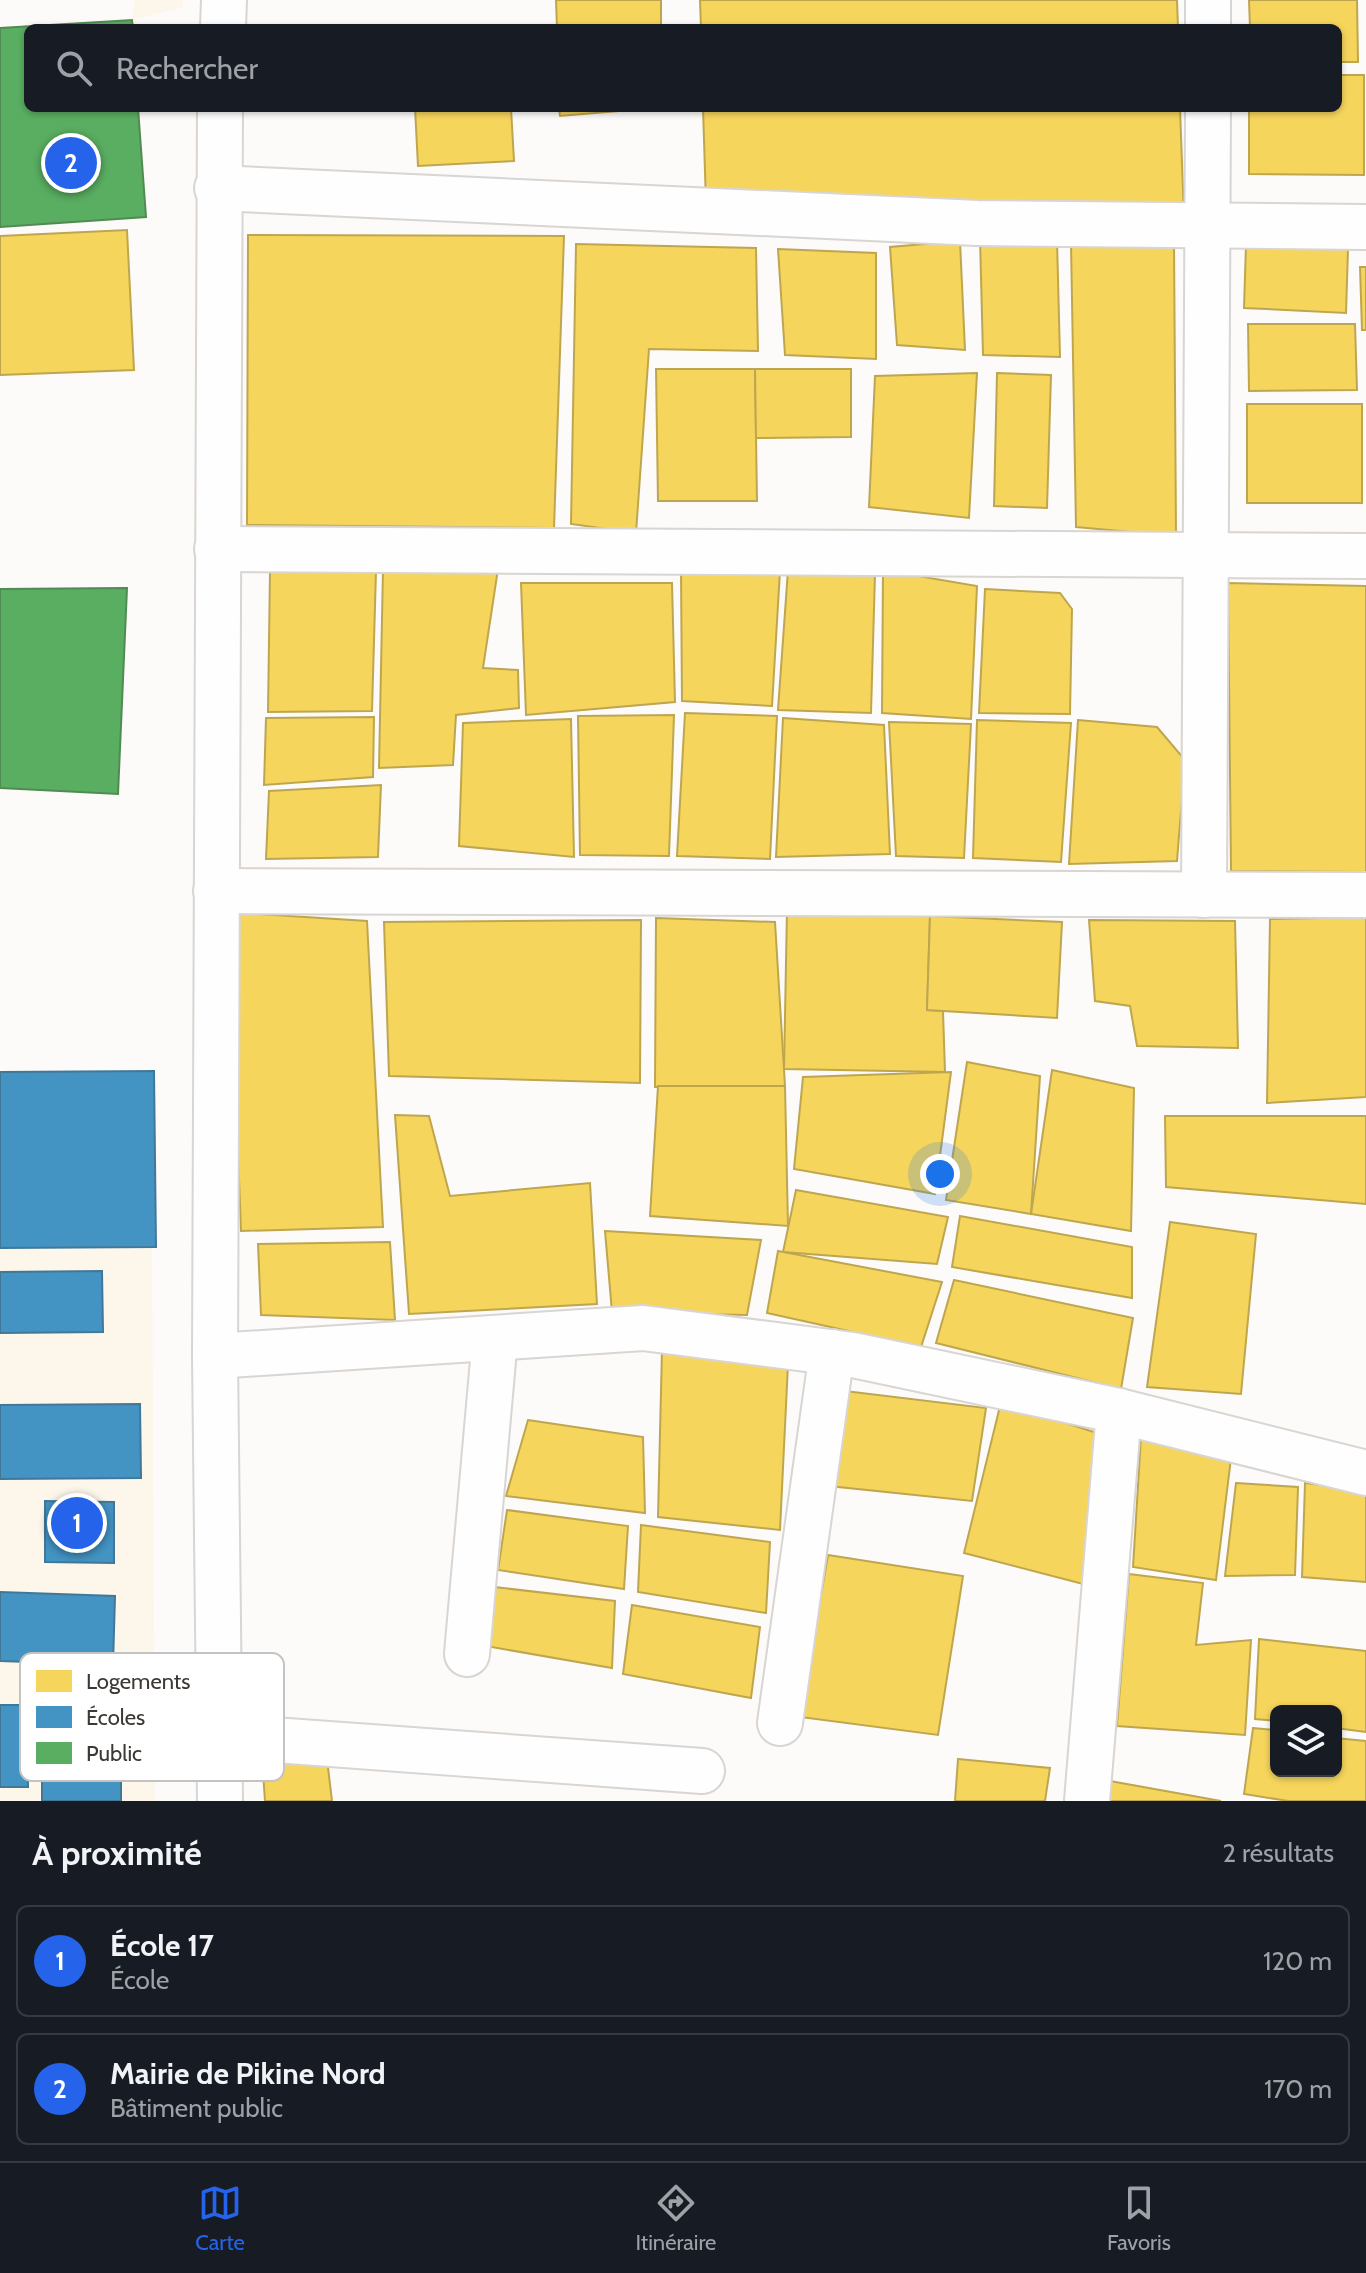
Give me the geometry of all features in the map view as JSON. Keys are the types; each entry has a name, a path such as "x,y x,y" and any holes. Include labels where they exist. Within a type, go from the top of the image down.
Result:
{"street":[{"path":"223,24 224,0"},
{"path":"1208,0 1208,24"},
{"path":"218,1653 215,1356 217,188 220,112"},
{"path":"1204,895 1208,112"},
{"path":"217,188 977,223 1366,227"},
{"path":"217,549 1366,556"},
{"path":"216,891 1366,895"},
{"path":"215,1356 643,1328 832,1352 1119,1411 1366,1473"},
{"path":"467,1654 495,1338"},
{"path":"780,1723 832,1352"},
{"path":"1087,1801 1119,1411"},
{"path":"284,1741 702,1771"},
{"path":"220,1781 220,1801"}],"shaded area":[{"path":"135,0 183,0 183,7 132,20"},
{"path":"0,1245 152,1245 154,1653 20,1653 20,1781 155,1781 155,1801 0,1801"}],"building: Logements":[{"path":"556,0 661,0 661,24 557,24"},
{"path":"700,0 1177,0 1178,24 701,24"},
{"path":"1249,0 1357,0 1358,62 1342,62 1342,24 1250,24"},
{"path":"1342,75 1364,75 1364,175 1249,174 1249,112 1342,112"},
{"path":"415,112 511,112 514,161 418,166"},
{"path":"560,112 608,112 560,116"},
{"path":"703,112 1180,112 1184,218 706,204"},
{"path":"127,230 134,370 0,375 0,236"},
{"path":"248,235 564,236 554,528 247,525"},
{"path":"980,238 1057,240 1060,357 983,355"},
{"path":"960,241 965,350 897,345 890,247"},
{"path":"1174,241 1176,536 1076,527 1071,243"},
{"path":"576,244 756,248 758,351 649,349 636,533 571,524"},
{"path":"1246,245 1348,249 1346,313 1244,308"},
{"path":"778,249 876,253 876,359 785,355"},
{"path":"1360,267 1366,267 1366,330 1362,330"},
{"path":"1248,324 1355,324 1357,390 1249,391"},
{"path":"656,369 755,369 757,501 658,501"},
{"path":"755,369 851,369 851,437 756,438"},
{"path":"977,373 969,518 869,507 875,376"},
{"path":"997,373 1051,375 1047,508 994,506"},
{"path":"1247,404 1362,404 1362,503 1247,503"},
{"path":"383,569 498,569 483,668 518,670 519,708 456,715 453,765 379,768"},
{"path":"788,570 875,574 871,713 778,710"},
{"path":"883,570 977,586 971,719 882,713"},
{"path":"376,571 372,711 268,712 270,572"},
{"path":"780,571 772,706 682,701 681,572"},
{"path":"521,583 672,583 675,702 526,715"},
{"path":"1228,583 1366,586 1366,872 1231,871"},
{"path":"985,589 1060,593 1072,609 1070,714 979,713"},
{"path":"685,713 777,716 770,859 677,856"},
{"path":"674,715 669,856 580,855 578,716"},
{"path":"374,717 373,777 264,785 266,718"},
{"path":"783,718 884,725 890,854 776,857"},
{"path":"571,719 574,857 459,846 463,723"},
{"path":"977,720 1071,723 1061,862 973,858"},
{"path":"1078,720 1157,727 1185,760 1177,861 1069,864"},
{"path":"889,722 971,724 964,858 896,856"},
{"path":"381,785 378,857 266,859 269,791"},
{"path":"787,910 930,916 927,1010 943,1011 945,1072 784,1069"},
{"path":"229,912 367,921 383,1227 241,1231"},
{"path":"930,916 1062,922 1057,1018 927,1010"},
{"path":"1366,917 1366,1097 1267,1103 1270,919"},
{"path":"656,918 775,922 785,1086 655,1087"},
{"path":"641,920 640,1083 389,1076 384,922"},
{"path":"1089,920 1235,921 1238,1048 1137,1046 1130,1006 1095,1001"},
{"path":"967,1062 1040,1076 1031,1214 946,1200"},
{"path":"1052,1070 1134,1088 1131,1231 1031,1214"},
{"path":"951,1072 935,1194 794,1169 803,1077"},
{"path":"658,1086 785,1086 788,1226 650,1216"},
{"path":"395,1115 429,1116 450,1196 590,1183 597,1304 409,1314"},
{"path":"1165,1116 1366,1116 1366,1204 1166,1187"},
{"path":"796,1190 948,1217 937,1264 783,1252"},
{"path":"960,1216 1132,1247 1132,1298 952,1267"},
{"path":"1170,1222 1256,1234 1241,1394 1147,1387"},
{"path":"605,1231 761,1240 747,1315 612,1312"},
{"path":"390,1242 395,1320 261,1315 258,1244"},
{"path":"778,1251 942,1282 921,1347 767,1313"},
{"path":"954,1280 1133,1318 1121,1389 936,1343"},
{"path":"662,1349 788,1364 780,1530 658,1517"},
{"path":"845,1391 986,1408 972,1501 829,1486"},
{"path":"1001,1402 1100,1434 1083,1584 964,1553"},
{"path":"528,1420 643,1437 645,1513 506,1496"},
{"path":"1141,1437 1232,1450 1216,1580 1133,1567"},
{"path":"1236,1483 1298,1487 1295,1575 1225,1576"},
{"path":"1305,1483 1366,1490 1366,1582 1302,1577"},
{"path":"507,1510 628,1526 624,1589 498,1570"},
{"path":"641,1525 770,1542 766,1613 638,1592"},
{"path":"828,1555 963,1576 938,1735 800,1717"},
{"path":"1129,1574 1203,1583 1196,1645 1251,1640 1245,1735 1117,1726"},
{"path":"494,1587 615,1601 612,1668 480,1645"},
{"path":"632,1605 760,1627 751,1698 623,1674"},
{"path":"1259,1639 1366,1651 1366,1732 1342,1729 1342,1705 1270,1705 1270,1720 1255,1719"},
{"path":"1253,1728 1270,1729 1270,1777 1342,1777 1342,1739 1366,1741 1366,1801 1288,1801 1244,1794"},
{"path":"284,1758 327,1759 332,1801 265,1801 264,1781 284,1781"},
{"path":"958,1759 1050,1768 1045,1801 955,1801"},
{"path":"1110,1781 1221,1801 1108,1801"}],"building: Écoles":[{"path":"154,1071 156,1247 0,1248 0,1072"},
{"path":"102,1271 103,1332 0,1333 0,1272"},
{"path":"140,1404 141,1478 0,1479 0,1405"},
{"path":"45,1501 114,1502 114,1563 45,1562"},
{"path":"0,1592 115,1596 113,1653 20,1653 20,1662 0,1661"},
{"path":"0,1705 20,1705 20,1781 28,1781 28,1787 0,1787"},
{"path":"42,1781 121,1781 121,1801 42,1801"}],"building: Public":[{"path":"132,20 132,24 66,24"},
{"path":"24,27 24,112 138,112 146,217 0,227 0,28"},
{"path":"127,588 118,794 0,788 0,589"}],"place":[{"name":"Mairie de Pikine Nord","path":"71,163"},
{"name":"École 17","path":"77,1523"}]}
